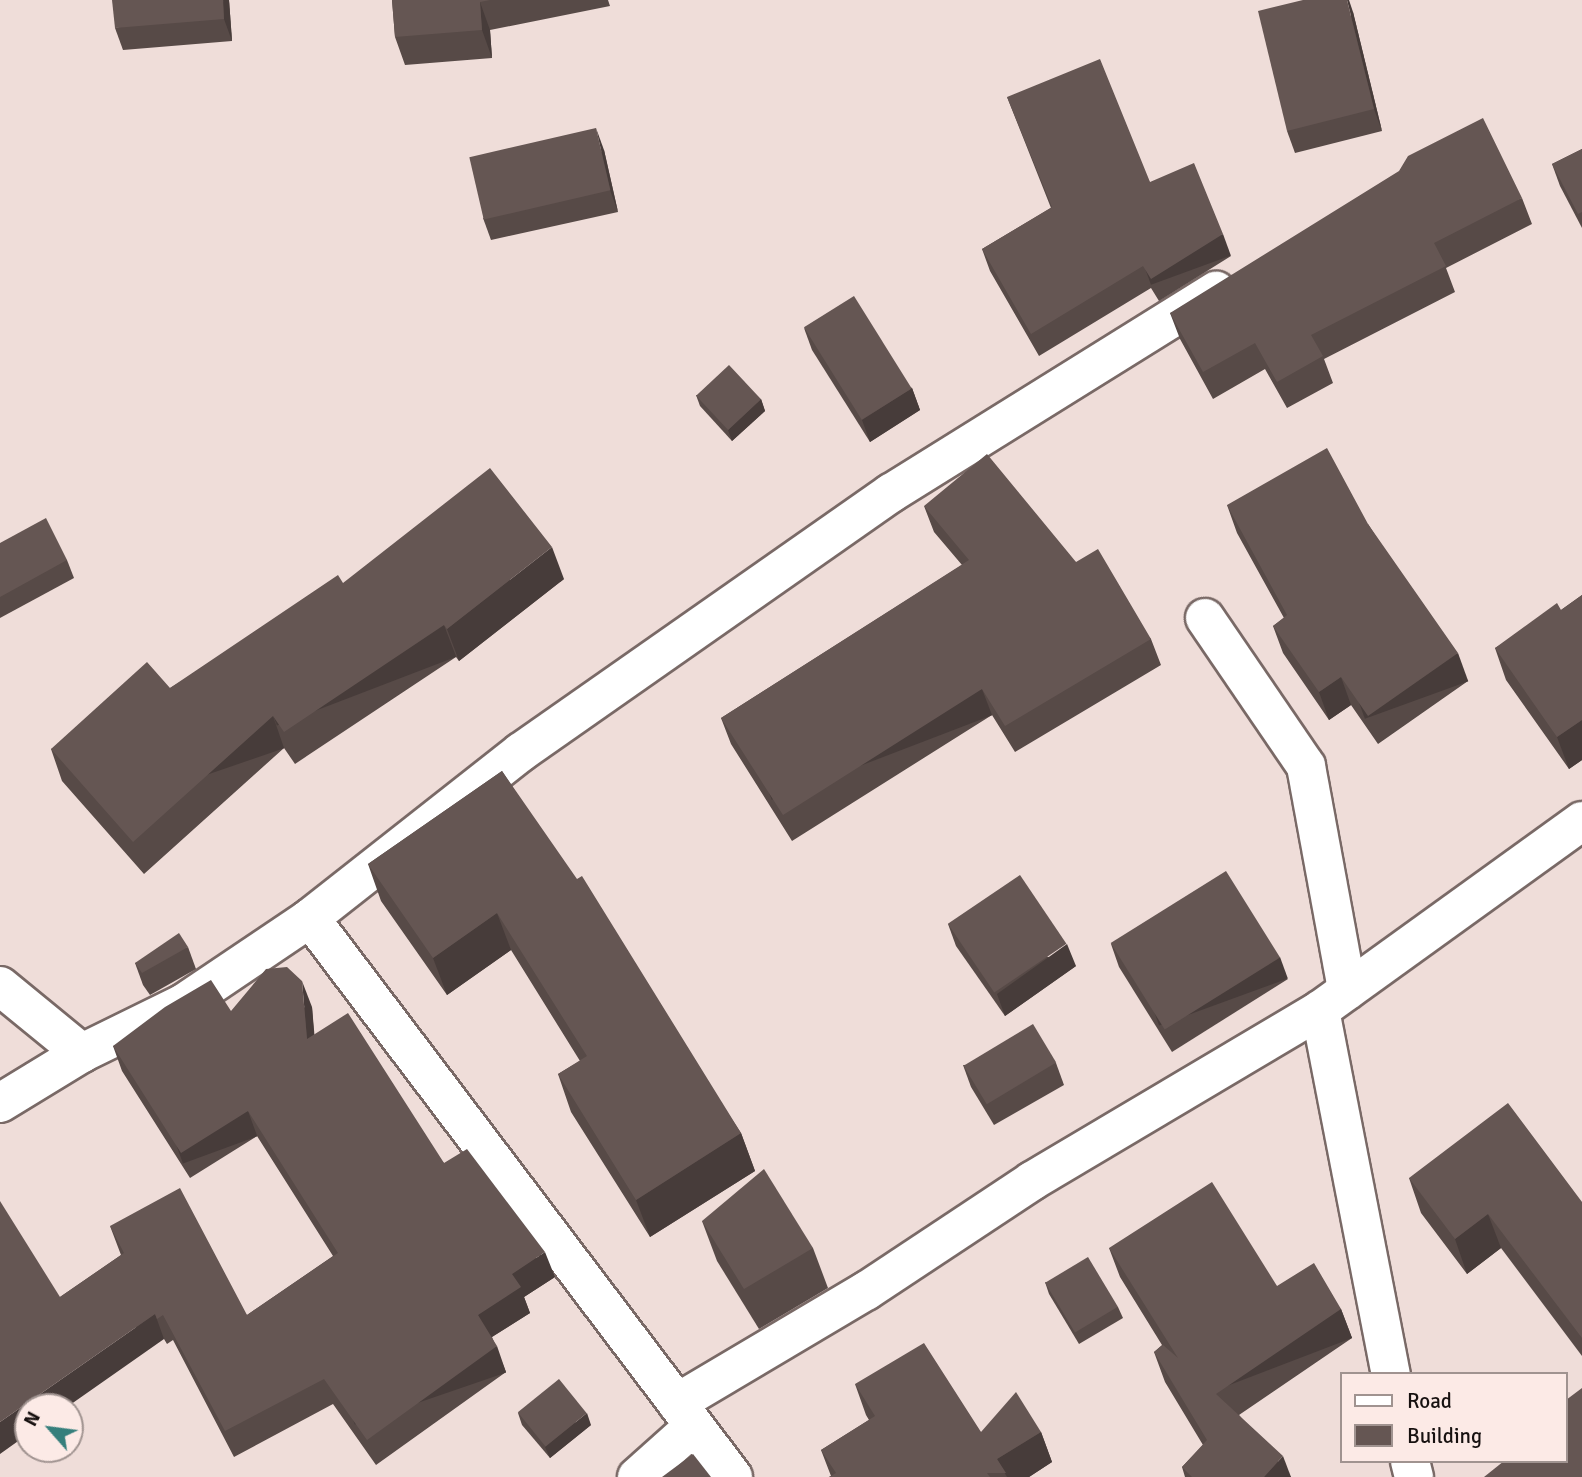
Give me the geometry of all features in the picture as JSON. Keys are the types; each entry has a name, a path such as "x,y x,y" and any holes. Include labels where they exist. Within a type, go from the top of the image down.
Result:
{"street":[{"path":"0,1103 82,1053 184,1003 310,919 521,752 891,493 1244,274"},
{"path":"1205,618 1306,766 1333,1000 1391,1372"},
{"path":"637,1477 686,1414 1032,1181 1333,1000 1582,821"},
{"path":"310,919 733,1477"},
{"path":"0,986 82,1053"}],"building":[{"path":"112,0 223,0 224,19 115,28"},
{"path":"392,0 490,0 480,2 482,30 395,37"},
{"path":"1303,0 1347,0 1374,109 1287,131 1258,11"},
{"path":"1100,59 1150,182 1194,163 1223,234 1151,279 1143,266 1031,334 982,249 1052,207 1007,97"},
{"path":"1483,118 1522,198 1434,243 1446,266 1311,335 1323,356 1277,382 1255,343 1203,372 1170,313 1399,171 1408,156"},
{"path":"596,128 610,190 484,220 469,157"},
{"path":"1582,149 1582,212 1578,214 1552,164"},
{"path":"854,296 912,388 862,420 804,327"},
{"path":"729,365 761,399 728,430 696,396"},
{"path":"1327,448 1368,524 1458,653 1368,716 1341,677 1319,692 1273,626 1287,615 1227,505"},
{"path":"987,454 1076,562 1098,549 1151,639 1005,726 982,689 783,815 721,718 969,560 924,506"},
{"path":"490,468 552,547 447,629 444,625 284,732 273,716 133,842 51,749 147,662 170,688 338,575 343,583"},
{"path":"46,518 67,560 0,597 0,543"},
{"path":"1582,595 1582,720 1557,737 1495,648 1557,603 1561,610"},
{"path":"502,771 577,879 582,876 741,1133 636,1200 558,1074 587,1056 497,913 433,958 368,864"},
{"path":"1226,871 1280,958 1165,1030 1111,943"},
{"path":"1020,875 1066,944 994,992 948,924"},
{"path":"179,933 188,947 142,973 135,963"},
{"path":"287,967 302,981 307,1039 348,1013 444,1163 467,1149 545,1252 512,1274 521,1287 478,1315 497,1346 367,1440 324,1379 225,1431 163,1315 157,1319 155,1314 42,1393 14,1393 14,1412 0,1422 0,1201 60,1297 124,1253 110,1226 180,1188 247,1315 338,1253 248,1111 181,1153 113,1046 165,1007 211,980 231,1011 266,969"},
{"path":"1033,1024 1056,1063 987,1104 964,1066"},
{"path":"1508,1103 1582,1202 1582,1338 1488,1214 1455,1239 1409,1178"},
{"path":"764,1169 813,1248 744,1289 702,1221"},
{"path":"1212,1182 1277,1286 1314,1263 1341,1309 1216,1394 1283,1456 1264,1477 1192,1477 1182,1467 1207,1440 1154,1352 1163,1345 1178,1358 1109,1248"},
{"path":"1088,1257 1118,1307 1075,1332 1045,1283"},
{"path":"924,1343 981,1432 1016,1392 1041,1432 997,1459 1006,1473 987,1473 990,1477 829,1477 836,1473 821,1450 875,1416 855,1384"},
{"path":"559,1379 587,1413 546,1447 518,1412"},
{"path":"1582,1388 1582,1477 1484,1477 1502,1463 1568,1463 1568,1398"},
{"path":"693,1454 711,1477 662,1477"}]}
